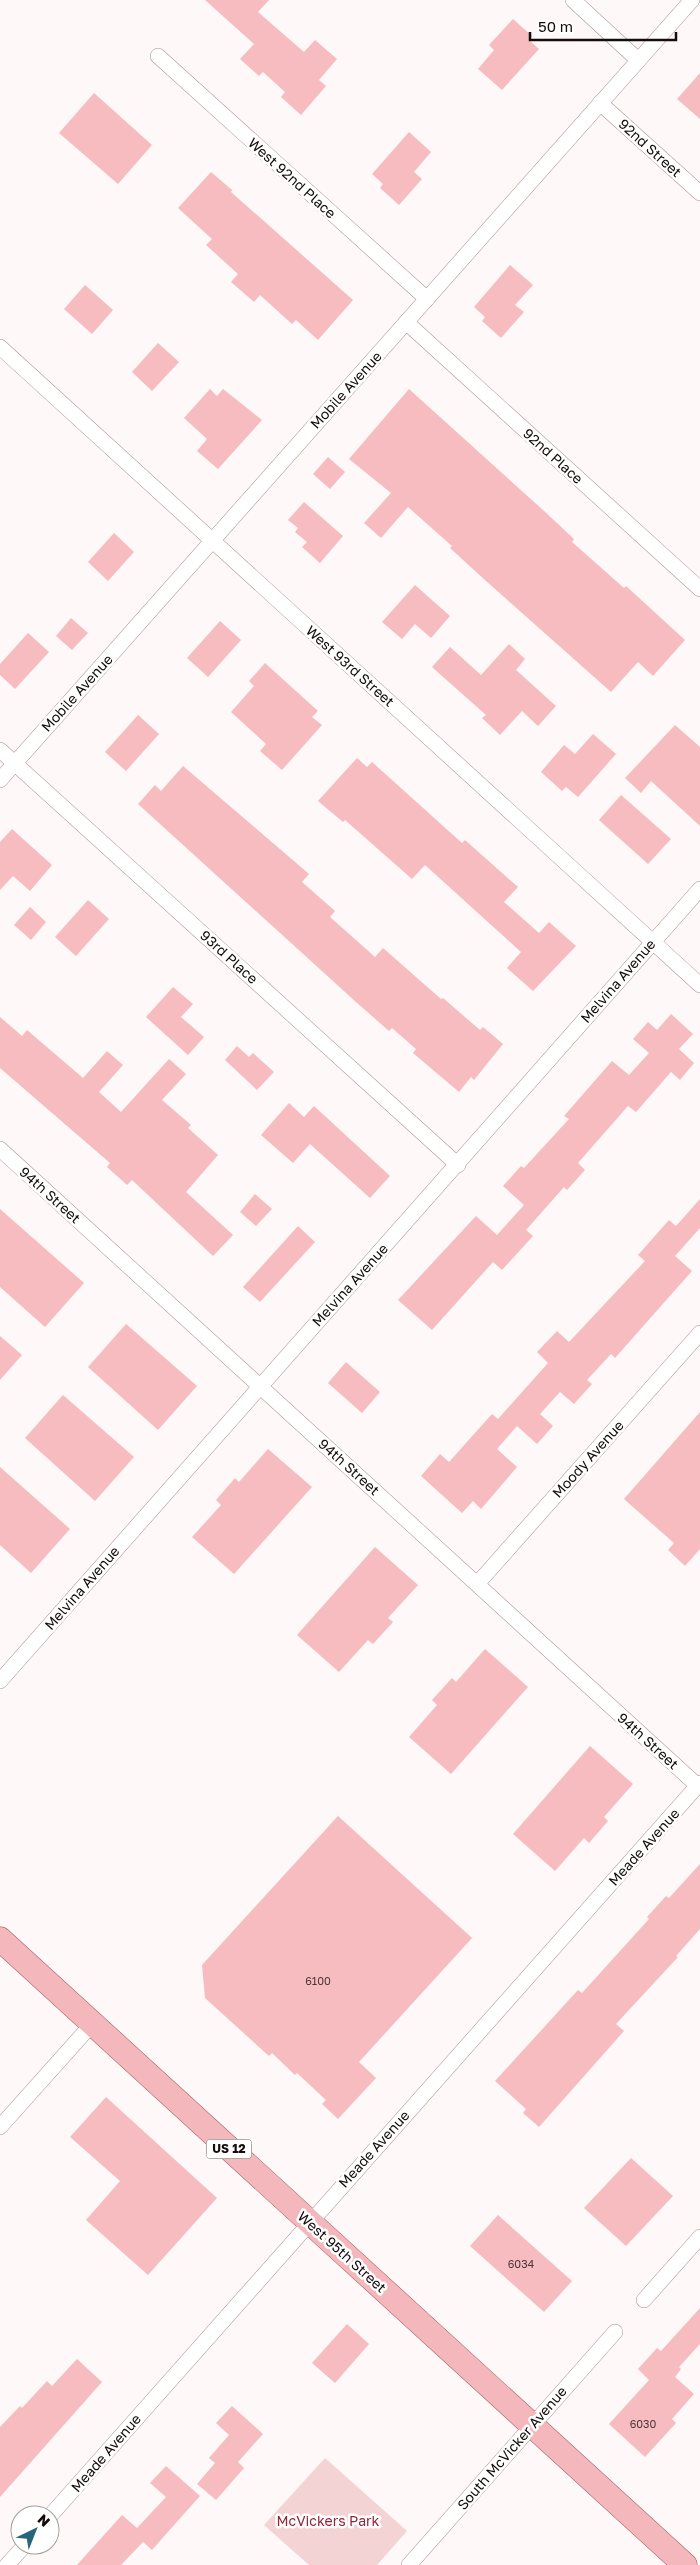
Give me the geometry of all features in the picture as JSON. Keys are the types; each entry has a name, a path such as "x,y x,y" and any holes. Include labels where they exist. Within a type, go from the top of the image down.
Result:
{"main road":[{"name":"West 95th Street","path":"0,1938 685,2565"}],"street":[{"path":"573,0 638,60"},
{"name":"Mobile Avenue","path":"0,780 692,0"},
{"name":"West 92nd Place","path":"158,56 426,299"},
{"name":"92nd Street","path":"600,103 700,193"},
{"name":"92nd Place","path":"406,322 700,589"},
{"name":"West 93rd Street","path":"0,346 700,986"},
{"name":"93rd Place","path":"0,750 458,1164"},
{"name":"Melvina Avenue","path":"0,1681 700,889"},
{"name":"94th Street","path":"0,1149 699,1785"},
{"name":"Moody Avenue","path":"477,1584 700,1333"},
{"name":"Meade Avenue","path":"60,2505 699,1785"},
{"path":"0,2127 93,2023"},
{"path":"644,2300 700,2237"},
{"name":"South McVicker Avenue","path":"409,2565 615,2332"},
{"path":"7,2565 16,2555"}],"green space":[{"name":"McVickers Park","path":"325,2458 407,2531 377,2565 309,2565 264,2525"}],"building":[{"path":"205,0 269,0 258,12 304,52 315,40 337,59 319,80 326,86 301,115 281,97 285,92 263,72 259,76 240,59 254,44"},
{"path":"513,19 532,36 529,40 539,49 502,90 478,69 494,50 489,45"},
{"path":"700,73 700,119 677,99"},
{"path":"94,93 152,145 118,184 59,133"},
{"path":"409,132 431,152 414,172 422,179 399,205 380,188 383,184 372,174"},
{"path":"211,172 353,300 318,340 296,320 292,324 260,295 254,302 231,282 238,274 206,245 212,239 178,208"},
{"path":"510,265 533,285 515,305 524,312 501,338 482,321 485,317 474,307"},
{"path":"85,285 113,310 92,334 64,309"},
{"path":"158,343 179,362 152,391 132,372"},
{"path":"210,389 217,396 223,389 262,420 218,469 197,451 207,439 184,418"},
{"path":"409,389 574,539 572,542 624,588 626,586 685,640 653,676 638,662 611,692 486,581 450,548 452,546 408,507 381,538 364,523 391,493 349,459"},
{"path":"328,457 345,472 330,489 313,474"},
{"path":"304,502 343,536 320,563 302,547 307,542 295,532 298,528 288,520"},
{"path":"114,533 134,552 108,581 88,562"},
{"path":"415,585 450,616 431,638 415,624 402,639 382,622"},
{"path":"71,618 88,633 72,650 56,636"},
{"path":"220,621 241,640 208,677 187,658"},
{"path":"28,633 49,652 15,689 0,675 0,664"},
{"path":"509,644 525,659 516,670 556,706 538,726 522,711 500,735 482,718 486,715 432,667 450,647 481,675"},
{"path":"265,663 318,711 312,717 322,725 282,770 260,751 266,744 231,712 254,686 249,681"},
{"path":"138,715 159,734 126,771 105,752"},
{"path":"675,725 700,747 700,826 651,781 641,793 625,778"},
{"path":"593,734 616,754 578,797 566,787 562,791 541,772 564,745 575,754"},
{"path":"357,758 367,767 372,762 462,843 465,840 518,887 504,902 539,933 549,922 576,946 533,991 507,968 521,952 425,865 412,879 345,820 343,822 318,801"},
{"path":"183,766 309,874 302,882 335,911 330,917 375,957 383,948 441,999 443,998 480,1030 483,1027 503,1044 474,1080 471,1077 459,1092 413,1053 416,1049 392,1028 389,1031 356,1002 138,804 155,785 161,791"},
{"path":"621,795 671,839 648,864 599,820"},
{"path":"12,829 52,865 30,891 13,876 0,890 0,842"},
{"path":"88,900 109,919 76,956 55,937"},
{"path":"30,907 46,922 31,940 14,925"},
{"path":"173,987 193,1004 181,1017 204,1037 188,1055 146,1017"},
{"path":"671,1014 693,1034 679,1049 694,1063 680,1080 671,1072 636,1112 628,1106 578,1163 585,1170 567,1190 564,1187 526,1230 533,1236 502,1270 493,1262 432,1330 398,1300 476,1216 497,1235 524,1205 503,1186 521,1166 524,1168 569,1119 564,1116 612,1061 629,1075 649,1053 633,1039 648,1022 657,1030"},
{"path":"0,1017 22,1036 27,1030 83,1078 107,1051 123,1065 99,1092 121,1112 169,1059 186,1074 162,1100 191,1125 188,1128 218,1155 186,1192 233,1235 213,1256 132,1180 127,1185 107,1167 110,1163 0,1068"},
{"path":"237,1046 249,1057 253,1053 274,1072 257,1090 225,1060"},
{"path":"289,1103 304,1117 314,1106 390,1176 370,1198 310,1144 293,1163 261,1135"},
{"path":"255,1194 272,1209 256,1226 240,1212"},
{"path":"700,1199 700,1228 675,1256 692,1271 615,1358 611,1354 587,1380 592,1384 574,1404 560,1392 540,1414 553,1426 537,1444 517,1426 497,1449 517,1467 481,1509 473,1501 462,1513 421,1476 440,1454 449,1462 492,1414 498,1419 548,1363 537,1352 557,1331 569,1342 645,1261 638,1255 669,1220 676,1226"},
{"path":"0,1209 84,1283 45,1327 0,1287"},
{"path":"298,1226 315,1242 260,1302 243,1287"},
{"path":"126,1324 197,1386 158,1430 88,1367"},
{"path":"0,1336 22,1355 0,1380"},
{"path":"346,1362 380,1392 362,1413 328,1383"},
{"path":"63,1395 134,1457 95,1501 25,1438"},
{"path":"700,1412 700,1549 685,1566 668,1550 674,1543 624,1499"},
{"path":"268,1449 312,1487 234,1574 192,1537 221,1505 216,1500 235,1478 239,1482"},
{"path":"0,1467 70,1529 31,1573 0,1545"},
{"path":"375,1547 418,1585 388,1618 393,1622 373,1644 368,1640 339,1672 297,1635"},
{"path":"485,1649 528,1687 451,1774 409,1737 437,1705 432,1700 452,1678 456,1682"},
{"path":"590,1746 633,1784 604,1817 608,1821 589,1843 584,1838 555,1871 513,1834"},
{"path":"338,1816 472,1938 359,2062 376,2078 338,2119 322,2104 326,2100 297,2073 295,2075 272,2053 269,2056 205,1998 202,1965"},
{"path":"700,1864 700,1929 676,1956 678,1957 616,2024 624,2031 539,2127 523,2113 526,2109 495,2081 578,1990 582,1993 649,1919 647,1917 666,1896 669,1898"},
{"path":"106,2097 217,2198 148,2275 86,2220 120,2181 70,2137"},
{"path":"631,2158 673,2196 626,2246 584,2208"},
{"path":"498,2215 572,2281 544,2312 470,2246"},
{"path":"700,2308 700,2344 679,2367 681,2369 675,2377 694,2394 672,2419 676,2423 645,2457 609,2424 649,2380 638,2369 657,2348 661,2351"},
{"path":"347,2324 369,2344 335,2383 312,2363"},
{"path":"77,2359 102,2382 0,2497 0,2427 20,2406 22,2408 47,2381 52,2386"},
{"path":"232,2406 263,2434 238,2462 244,2468 216,2500 197,2484 215,2463 209,2458 229,2435 216,2423"},
{"path":"166,2466 200,2496 152,2550 143,2542 121,2565 77,2565 122,2515 137,2528 166,2497 150,2483"}]}
